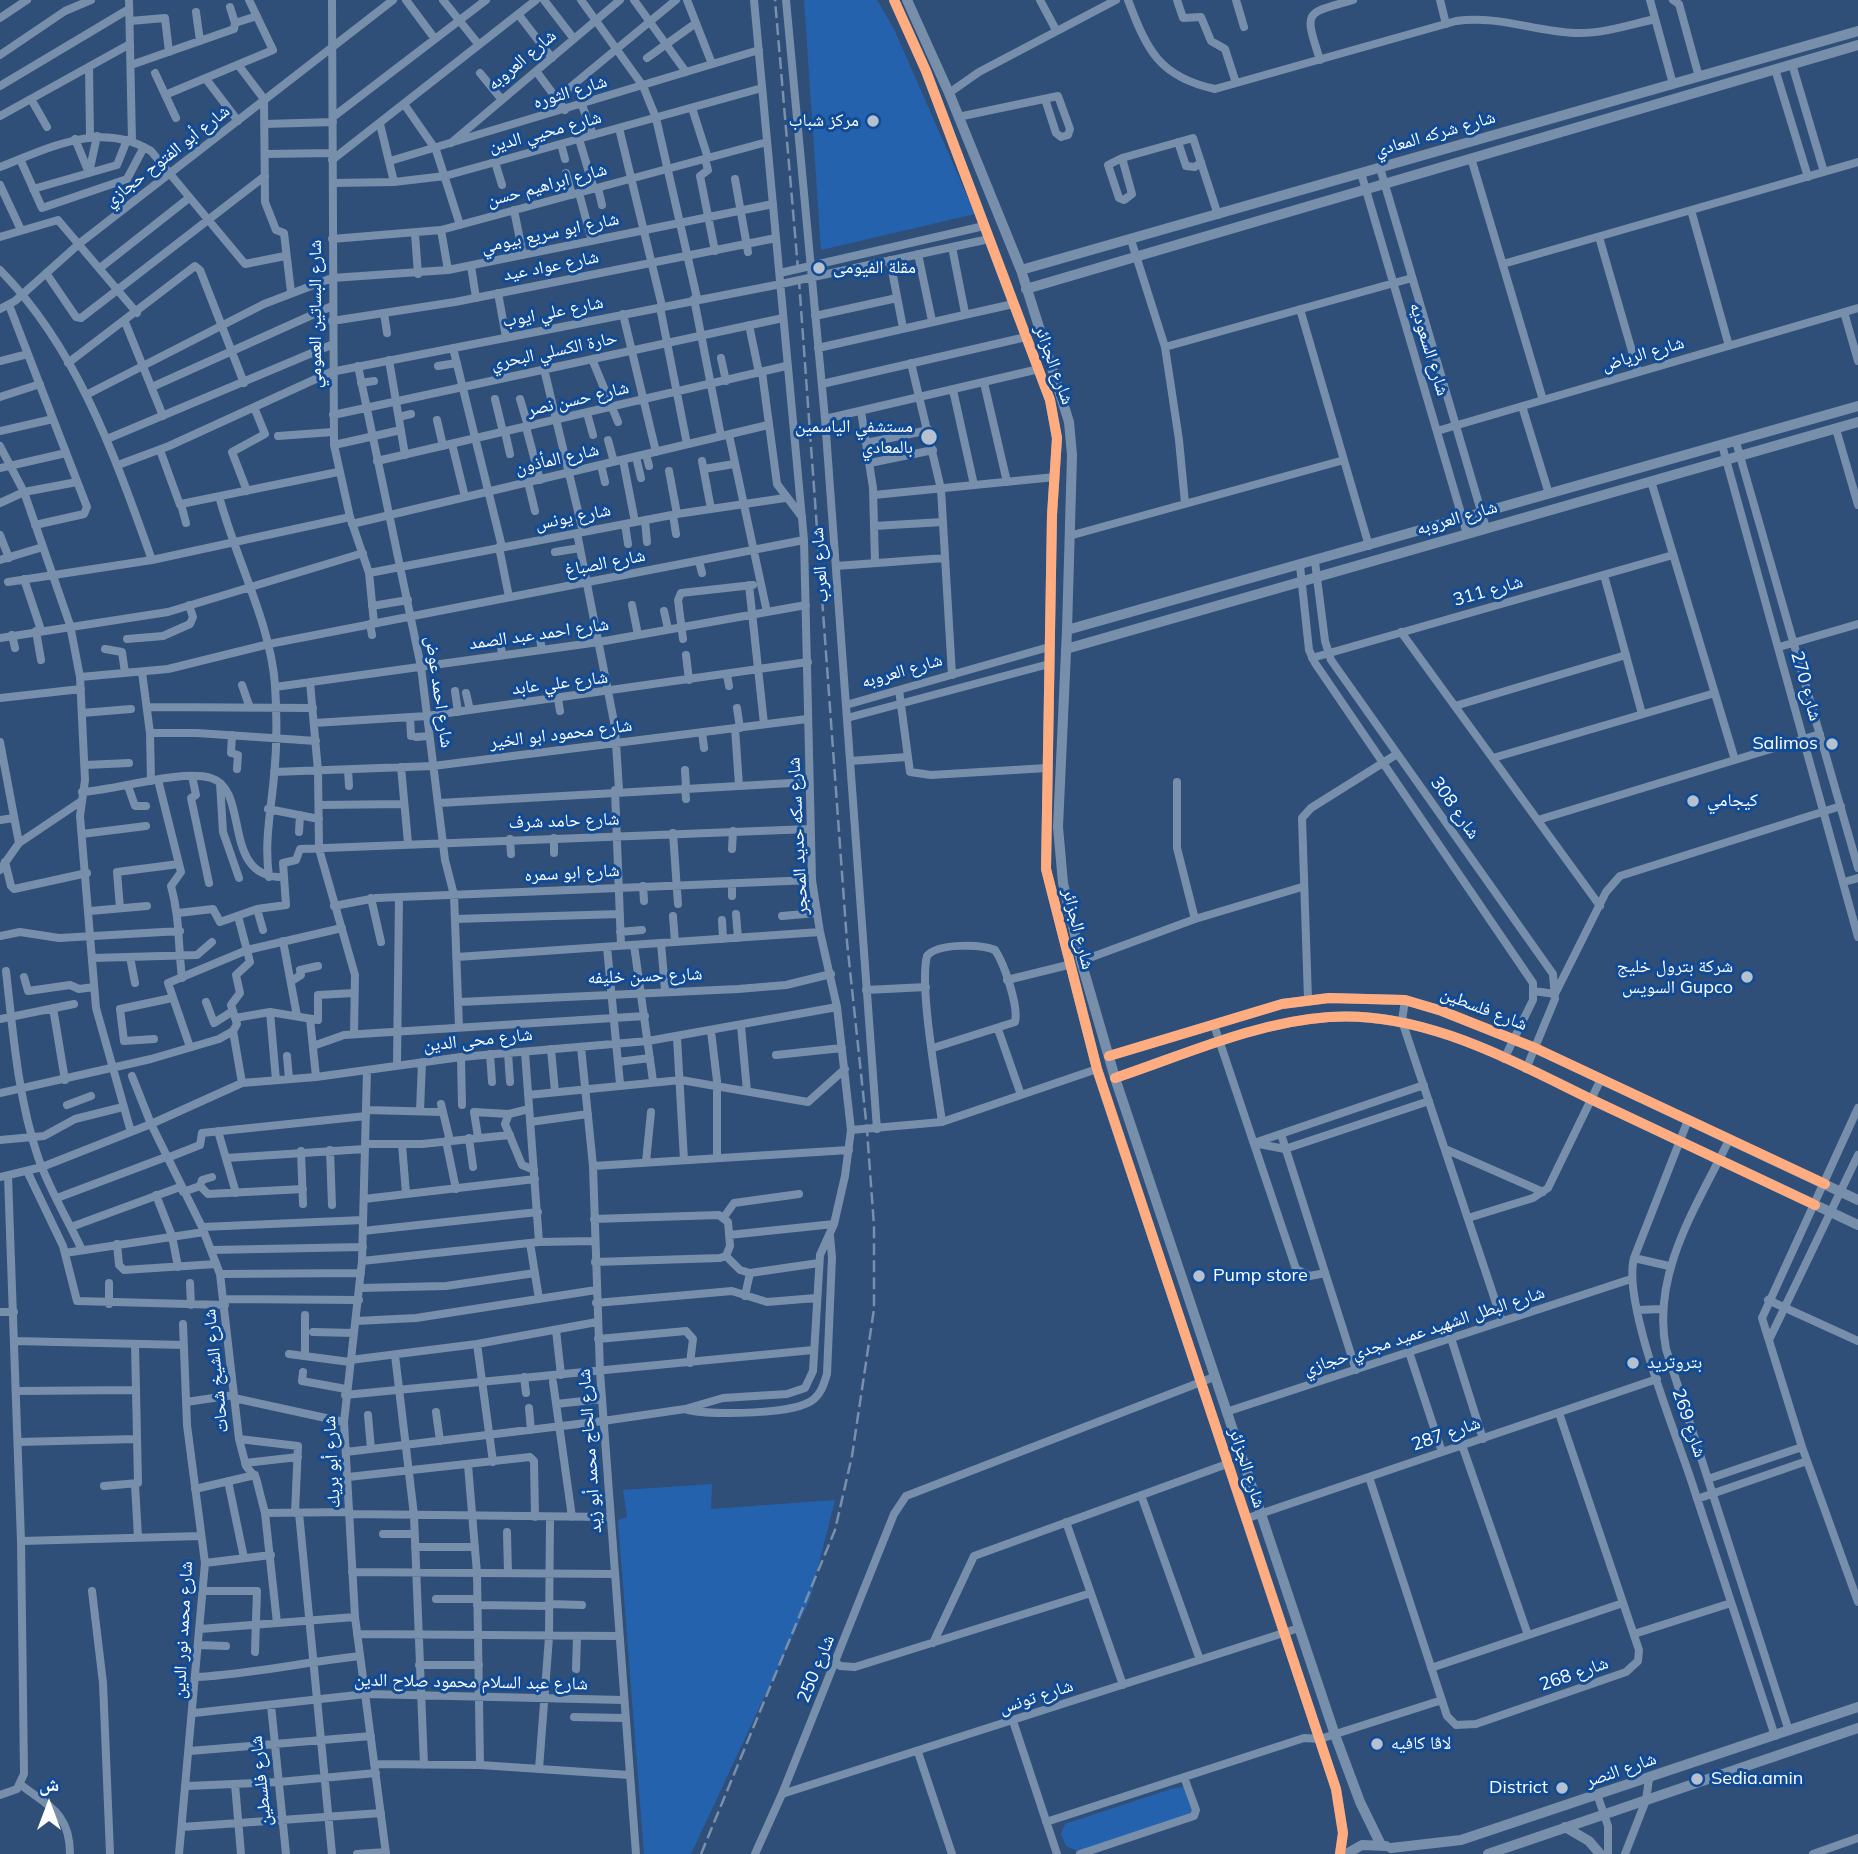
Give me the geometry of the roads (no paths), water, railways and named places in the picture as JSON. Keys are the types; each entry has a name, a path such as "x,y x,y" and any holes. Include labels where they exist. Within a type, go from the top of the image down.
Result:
{"street":[{"path":"0,17 27,0"},
{"path":"0,55 65,12 91,0"},
{"path":"165,95 273,50 249,0"},
{"name":"شارع البساتين العمومي","path":"332,0 333,432 338,472 369,573 372,635"},
{"name":"شارع أبو الفتوح حجازي","path":"4,307 80,243 171,176 264,99 393,0"},
{"path":"406,0 435,39"},
{"path":"443,0 479,45"},
{"path":"265,124 333,119 486,0"},
{"path":"265,153 332,157 380,124 536,0"},
{"path":"544,0 574,39"},
{"path":"581,0 643,86 656,118 681,222 711,384 734,464 767,611"},
{"name":"شارع العروبه","path":"447,146 620,0"},
{"path":"634,0 686,72"},
{"path":"556,99 676,0"},
{"path":"687,0 712,64"},
{"name":"شارع سكه حديد المحجر","path":"685,1409 723,1398 797,1392 810,1380 819,1263 834,1224 851,1130 837,1007 816,913 812,880 804,540 754,0"},
{"name":"شارع العرب","path":"786,0 825,419 877,1129"},
{"name":"شارع الجزائر","path":"894,0 926,71 1039,369 1055,419 1046,869 1068,965 1097,1069 1320,1740 1340,1811 1340,1854"},
{"name":"شارع الجزائر","path":"906,0 949,93 1021,270 1068,414 1072,455 1058,848 1062,883 1081,961 1115,1078 1335,1735 1356,1792 1391,1849"},
{"path":"1040,0 1056,30"},
{"path":"949,93 978,72 1116,0"},
{"path":"1128,0 1154,56 1171,73 1191,84 1214,89 1446,24 1487,18 1576,33 1605,30 1655,19"},
{"path":"1177,0 1183,19 1201,16 1211,41 1225,49 1236,83"},
{"path":"1236,0 1244,27"},
{"path":"1320,60 1309,25 1310,17 1316,11 1353,0"},
{"path":"1440,0 1446,24"},
{"path":"1650,0 1674,84"},
{"path":"1690,0 1676,2 1703,90"},
{"path":"0,86 129,5 130,140 119,164 33,189"},
{"path":"131,65 233,29 235,23 230,7"},
{"path":"196,12 200,41"},
{"path":"518,14 552,58"},
{"path":"235,23 257,16"},
{"path":"130,20 166,18 169,51"},
{"path":"647,58 696,23"},
{"name":"شارع شركه المعادي","path":"1021,270 1858,31"},
{"path":"0,116 130,44"},
{"name":"شارع شركه المعادي","path":"1026,289 1858,45"},
{"name":"شارع الثوره","path":"390,161 436,150 759,50"},
{"path":"1791,64 1824,172"},
{"path":"239,66 264,99 266,208 276,230 284,233 291,292"},
{"path":"89,68 94,136 89,173"},
{"path":"1775,69 1808,177"},
{"path":"536,71 565,110"},
{"path":"155,73 176,118"},
{"path":"480,73 502,100"},
{"path":"206,79 238,121"},
{"name":"شارع محيي الدين","path":"333,183 394,182 446,176 762,88"},
{"path":"958,117 1045,99 1060,97 1070,129 1068,135 1061,137 1056,133 1045,99"},
{"path":"31,99 47,127"},
{"path":"404,104 436,150 460,225"},
{"path":"582,105 593,135"},
{"path":"692,108 707,159 708,170 700,176 715,251"},
{"path":"380,124 394,182"},
{"path":"619,128 653,262 687,444"},
{"path":"0,167 75,139 94,136 130,140 144,147 171,176 245,264 285,256"},
{"path":"75,139 89,173"},
{"path":"579,139 602,205"},
{"path":"1122,158 1132,194 1124,200 1119,198 1108,165 1122,158 1194,139 1218,215"},
{"name":"شارع ابراهيم حسن","path":"332,239 441,230 767,142"},
{"path":"1178,142 1186,166 1195,167 1201,162"},
{"path":"561,144 565,159"},
{"path":"20,159 39,206 43,208 125,180 144,147"},
{"path":"1471,158 1544,400"},
{"path":"495,162 502,184"},
{"path":"1503,264 1858,162"},
{"name":"شارع السعوديه","path":"1380,168 1486,528"},
{"path":"566,173 592,241"},
{"name":"شارع السعوديه","path":"1361,173 1467,534"},
{"path":"46,273 78,318 265,176"},
{"path":"735,179 748,248"},
{"path":"0,186 20,230"},
{"path":"100,268 189,198"},
{"name":"شارع ابو سريع بيومي","path":"86,395 291,292 332,278 448,270 773,204"},
{"path":"514,210 523,255"},
{"path":"1691,210 1729,346"},
{"path":"0,237 58,220 137,313"},
{"path":"780,273 984,226"},
{"path":"441,230 448,270"},
{"path":"415,234 418,274"},
{"path":"1599,237 1638,372"},
{"name":"شارع عواد عيد","path":"332,321 476,298 687,255 748,248 776,238"},
{"name":"شارع علي ايوب","path":"118,465 160,450 331,372 781,284 989,239"},
{"path":"1130,240 1165,347 1185,503"},
{"path":"951,247 965,313"},
{"path":"918,254 932,321"},
{"path":"890,260 903,328"},
{"path":"471,266 476,298"},
{"path":"68,363 137,313 191,267 197,267 244,383"},
{"path":"0,270 23,293 86,395 118,465 152,560"},
{"path":"1165,347 1412,278"},
{"path":"498,293 506,337"},
{"path":"815,316 897,298"},
{"path":"818,348 1013,304"},
{"path":"152,387 332,306"},
{"path":"4,307 28,354 87,510 83,514 35,525"},
{"name":"شارع الرياض","path":"1437,431 1858,308"},
{"path":"1300,309 1369,546"},
{"path":"1844,312 1858,361"},
{"path":"384,313 387,333"},
{"path":"623,314 656,452"},
{"name":"حارة الكسلي البحري","path":"333,415 783,318"},
{"path":"125,322 163,416"},
{"path":"749,325 760,373 777,484 802,517"},
{"path":"822,384 1026,337"},
{"path":"107,439 331,345"},
{"path":"453,348 489,492 509,597"},
{"path":"0,361 28,354"},
{"path":"721,358 726,381"},
{"path":"592,359 618,422"},
{"path":"389,360 405,455"},
{"path":"438,366 457,363"},
{"path":"911,363 922,397 941,489 952,675"},
{"name":"شارع احمد عوض","path":"358,366 421,667 443,841 454,895 459,1027"},
{"name":"شارع حسن نصر","path":"377,461 786,366"},
{"path":"544,369 569,472 580,532 580,548 617,743 621,945"},
{"path":"825,419 1039,369"},
{"path":"361,383 374,382"},
{"path":"984,383 1007,482"},
{"path":"0,397 40,384"},
{"path":"953,390 974,485"},
{"path":"495,399 510,454"},
{"path":"520,399 540,480"},
{"path":"1522,406 1549,494"},
{"name":"شارع العروبه","path":"1067,630 1315,562 1858,406"},
{"path":"247,491 232,452 265,434 254,407"},
{"path":"861,411 874,495 875,563"},
{"path":"587,413 593,435"},
{"path":"399,417 411,414"},
{"path":"0,431 53,419"},
{"path":"437,420 465,497"},
{"name":"شارع العروبه","path":"1066,649 1858,422"},
{"name":"شارع المأذون","path":"8,582 152,560 232,543 389,516 768,425"},
{"path":"1836,429 1857,501"},
{"path":"334,445 401,430"},
{"path":"866,443 929,430"},
{"path":"278,436 333,432"},
{"path":"608,439 619,461 635,522"},
{"name":"شارع 270","path":"1736,442 1857,862"},
{"name":"شارع 270","path":"1722,445 1858,937"},
{"path":"0,446 24,492 53,575 70,625 80,677 85,765 80,802 94,987 98,1019 131,1132"},
{"path":"160,450 186,523"},
{"path":"870,463 933,450"},
{"path":"0,468 66,453"},
{"path":"646,454 649,466"},
{"path":"636,457 641,478"},
{"path":"1069,536 1344,460"},
{"path":"711,509 703,465 734,464"},
{"path":"601,465 605,482"},
{"path":"669,471 676,534"},
{"path":"180,505 338,472"},
{"path":"874,495 1055,477"},
{"path":"1650,481 1735,760"},
{"path":"0,503 24,492 77,482"},
{"path":"528,482 535,511"},
{"path":"1054,498 1070,493"},
{"path":"219,496 232,543 269,644 275,687 274,772 265,842 269,877"},
{"name":"شارع يونس","path":"369,573 675,514 785,498"},
{"path":"1052,515 1069,514"},
{"path":"645,520 648,542"},
{"path":"874,526 943,522"},
{"path":"625,524 628,544"},
{"path":"0,535 4,559 43,548"},
{"name":"شارع الصباغ","path":"80,677 181,667 269,644 804,540"},
{"path":"555,552 580,548"},
{"path":"0,638 70,625 149,615 363,553"},
{"name":"شارع 311","path":"1312,657 1673,555"},
{"path":"836,566 945,558"},
{"path":"699,561 702,573"},
{"name":"شارع 308","path":"1315,562 1328,653 1547,963 1553,974 1555,994"},
{"name":"شارع 308","path":"1300,566 1312,657 1486,910 1529,975 1534,991"},
{"path":"1604,575 1642,714"},
{"path":"24,579 39,631 41,660"},
{"path":"683,639 678,600 681,593 761,584"},
{"path":"749,586 764,724"},
{"path":"372,606 408,600"},
{"path":"127,639 163,636 190,624 193,617 189,605"},
{"path":"632,605 638,635"},
{"name":"شارع احمد عبد الصمد","path":"275,687 598,642 682,627 698,628 767,611 806,605"},
{"path":"664,611 668,629"},
{"path":"1779,648 1858,624"},
{"path":"1401,632 1600,905"},
{"path":"12,635 15,648"},
{"path":"500,638 502,656"},
{"path":"540,639 541,650"},
{"name":"شارع العروبه","path":"846,705 1049,647"},
{"path":"104,649 122,652 125,673"},
{"path":"1455,706 1626,655"},
{"path":"686,656 698,689"},
{"name":"شارع علي عابد","path":"314,723 427,716 808,662"},
{"name":"شارع العروبه","path":"847,718 1049,664"},
{"path":"142,672 155,781 179,864 180,877 171,884 178,913 182,978"},
{"path":"727,675 729,686"},
{"path":"310,682 318,771 319,849 353,965 354,1034"},
{"path":"242,685 250,708"},
{"path":"0,698 81,689"},
{"path":"899,690 910,772 917,775 1047,768"},
{"path":"455,691 458,712"},
{"path":"466,693 470,710"},
{"path":"1493,758 1715,693"},
{"path":"558,699 560,711"},
{"path":"148,707 313,708"},
{"path":"737,708 739,785"},
{"path":"82,713 131,709"},
{"path":"410,717 414,736 429,736"},
{"name":"شارع محمود ابو الخير","path":"274,772 433,765 807,719"},
{"path":"150,733 316,741"},
{"path":"702,733 704,748"},
{"path":"1538,820 1820,734"},
{"path":"232,735 231,753 238,756 237,769"},
{"path":"0,742 3,778 19,843"},
{"path":"1308,999 1300,826 1305,813 1397,754"},
{"path":"850,761 907,758"},
{"path":"85,765 129,763"},
{"path":"401,767 408,843"},
{"path":"348,770 349,786"},
{"path":"685,770 686,799"},
{"path":"82,792 192,776 211,778 220,783 230,798 238,836 255,866 269,877 284,877"},
{"path":"192,776 196,795 191,798 209,883"},
{"path":"439,803 617,790 809,782"},
{"path":"1177,782 1177,848 1195,919"},
{"path":"220,783 223,832 239,878"},
{"path":"128,786 135,806 146,806"},
{"path":"1411,802 1425,793"},
{"path":"80,802 19,843 3,866 14,889 87,873"},
{"path":"318,805 404,804"},
{"path":"1526,1069 1555,994 1612,883 1620,876 1841,806"},
{"path":"268,809 319,819"},
{"path":"299,832 300,815"},
{"path":"0,820 14,818"},
{"path":"82,834 146,826"},
{"name":"شارع حامد شرف","path":"319,849 443,841 617,835 673,834 692,837 733,831 810,829"},
{"path":"732,849 733,831"},
{"path":"673,834 678,905"},
{"path":"554,838 554,853"},
{"path":"510,839 511,854"},
{"path":"1447,853 1461,844"},
{"path":"178,913 212,909 220,922 257,909 288,903 283,863 296,860 298,850 319,849"},
{"path":"1839,864 1857,862"},
{"path":"120,908 116,873 179,864"},
{"path":"1844,882 1858,878"},
{"name":"شارع ابو سمره","path":"334,906 371,898 812,880"},
{"path":"732,883 732,896"},
{"path":"643,886 644,901"},
{"path":"1081,961 1195,919 1303,887"},
{"path":"397,1065 399,897"},
{"path":"371,898 381,942"},
{"path":"1486,910 1500,900"},
{"path":"90,911 148,906"},
{"path":"257,909 263,930"},
{"path":"782,916 816,913"},
{"path":"455,919 620,914"},
{"path":"736,914 738,937"},
{"path":"0,1093 111,1069 219,1039 233,1031 237,1026 232,1003 240,993 236,975 250,964 238,916"},
{"path":"673,916 675,942"},
{"path":"722,920 723,939"},
{"path":"190,1047 168,984 247,950 342,928"},
{"path":"620,932 642,930"},
{"path":"0,936 20,932 53,938 180,931"},
{"path":"457,957 820,932"},
{"path":"92,958 200,954 212,942"},
{"path":"283,942 293,980 297,1016"},
{"path":"661,943 665,990"},
{"path":"634,944 653,1081"},
{"path":"607,947 620,1084"},
{"path":"933,1048 998,1029 1012,1024 1017,1018 1000,957 989,948 939,948 927,956 926,987 933,1048 942,1122"},
{"path":"130,957 135,983"},
{"path":"1007,980 1068,965"},
{"path":"293,980 300,975 300,970 318,966"},
{"path":"6,971 22,1089 33,1139 42,1167 82,1250"},
{"name":"شارع حسن خليفه","path":"458,1002 774,986 831,974"},
{"path":"24,977 27,991 70,985 79,989 94,987"},
{"path":"866,990 926,987"},
{"path":"1504,1059 1530,1008 1534,991 1555,994"},
{"path":"316,1077 313,1045 318,995 354,993"},
{"path":"1351,997 1353,1017"},
{"name":"شارع فلسطين","path":"1109,1056 1308,999 1351,997 1405,1000 1442,1011 1535,1048 1842,1192"},
{"path":"154,1038 124,1041 120,1009 172,998"},
{"path":"1405,1000 1402,1021 1502,1321"},
{"path":"206,1002 214,1023 234,1014 270,1012 315,1019"},
{"path":"0,1019 74,1004"},
{"name":"شارع محى الدين","path":"4,1176 42,1167 151,1124 242,1083 316,1077 490,1054 648,1041 837,1007"},
{"path":"53,1008 65,1080"},
{"path":"270,1012 276,1080"},
{"path":"313,1045 325,1044 338,1036 354,1034 645,1016"},
{"path":"1115,1078 1286,1023 1353,1017 1402,1021 1504,1059 1858,1225"},
{"path":"1214,1025 1296,1269 1310,1276 1325,1273"},
{"path":"741,1026 747,1091"},
{"path":"998,1029 1021,1095"},
{"path":"233,1031 242,1083"},
{"path":"711,1031 717,1087 717,1158"},
{"path":"677,1037 684,1160"},
{"name":"شارع الحاج محمد أبو زيد","path":"581,1046 593,1166 596,1303 603,1421 636,1854"},
{"path":"776,1055 842,1048"},
{"path":"551,1049 555,1092"},
{"path":"525,1052 538,1212 535,1273 539,1299"},
{"path":"508,1053 510,1082"},
{"path":"490,1054 492,1083"},
{"path":"287,1056 289,1079"},
{"path":"461,1057 463,1105"},
{"path":"618,1062 650,1058"},
{"path":"420,1111 422,1062"},
{"path":"528,1095 681,1080 808,1102 845,1069"},
{"path":"851,1130 942,1122 1097,1069"},
{"name":"شارع أبو بريك","path":"367,1070 363,1247 359,1300 345,1392 344,1422 355,1617 386,1853"},
{"name":"شارع الشيخ شحات","path":"132,1076 166,1157 203,1229 220,1274 239,1439 245,1463 255,1475 265,1513 277,1623"},
{"path":"1468,1218 1543,1192 1554,1181 1601,1079"},
{"path":"1254,1143 1424,1085"},
{"path":"66,1105 91,1096"},
{"path":"79,1101 84,1115"},
{"path":"1254,1143 1285,1149 1429,1101"},
{"path":"0,1140 33,1139 84,1115 123,1107"},
{"path":"57,1198 200,1145 201,1133 366,1113 442,1108 456,1189"},
{"path":"473,1167 474,1108 509,1114 529,1109"},
{"path":"1857,1598 1802,1447 1762,1318 1858,1108"},
{"path":"646,1162 651,1112"},
{"path":"509,1114 505,1124 522,1165 534,1175"},
{"path":"530,1122 588,1114"},
{"name":"شارع 269","path":"1688,1120 1634,1258 1631,1279 1657,1379 1775,1736"},
{"path":"218,1131 236,1193"},
{"path":"1280,1134 1356,1370"},
{"path":"226,1158 510,1135"},
{"name":"شارع 269","path":"1729,1140 1669,1266 1661,1309 1666,1349 1790,1731"},
{"path":"402,1144 406,1194"},
{"path":"1445,1149 1543,1192"},
{"path":"330,1150 332,1205"},
{"path":"593,1166 849,1150"},
{"path":"301,1151 303,1204"},
{"path":"1769,1340 1833,1213 1858,1155"},
{"path":"28,1172 65,1253 76,1301 191,1305 359,1300"},
{"path":"364,1199 456,1189 534,1175"},
{"path":"0,1796 21,1785 24,1774 15,1341 4,1176"},
{"path":"200,1186 202,1180 212,1177"},
{"path":"200,1186 208,1194 303,1189"},
{"path":"71,1227 156,1195 200,1186"},
{"path":"1842,1192 1858,1200"},
{"path":"724,1217 734,1203 799,1194"},
{"path":"156,1195 172,1236 178,1267"},
{"path":"363,1231 538,1212"},
{"path":"594,1219 713,1215 724,1217"},
{"path":"724,1217 729,1235 726,1256"},
{"path":"65,1253 203,1229 363,1220"},
{"path":"729,1235 834,1224"},
{"path":"346,1452 685,1409 711,1413 802,1406 814,1399 823,1388 827,1374 832,1257 830,1236"},
{"path":"362,1261 535,1242 594,1241"},
{"path":"1155,1247 1171,1242"},
{"path":"117,1244 120,1269 216,1264"},
{"path":"211,1250 363,1247"},
{"path":"595,1262 726,1256 740,1270 750,1273 819,1263"},
{"path":"1634,1258 1669,1266"},
{"path":"220,1274 361,1273"},
{"path":"360,1288 446,1286 535,1273"},
{"path":"745,1296 750,1273"},
{"name":"شارع البطل الشهيد عميد مجدي حجازي","path":"1226,1412 1631,1279"},
{"path":"109,1283 109,1304"},
{"path":"190,1283 191,1305"},
{"path":"356,1321 416,1318 596,1290"},
{"path":"596,1303 732,1291 767,1302 816,1298"},
{"path":"1768,1300 1858,1341"},
{"path":"1638,1310 1661,1309"},
{"path":"0,1312 14,1312"},
{"path":"305,1315 305,1356"},
{"path":"289,1354 350,1361 477,1344 597,1322"},
{"name":"شارع محمد نور الدين","path":"179,1854 194,1713 205,1563 186,1402 183,1324"},
{"path":"556,1330 561,1375"},
{"path":"598,1339 686,1331 693,1339 690,1363"},
{"path":"313,1332 354,1333"},
{"path":"1185,1339 1201,1332"},
{"path":"1451,1338 1483,1439"},
{"path":"15,1341 184,1345"},
{"path":"135,1344 138,1483 135,1485 138,1537"},
{"path":"477,1344 493,1462"},
{"path":"303,1372 302,1381 345,1392 482,1379 600,1372 813,1350"},
{"path":"1409,1352 1442,1452"},
{"path":"395,1355 414,1515 424,1765"},
{"path":"524,1377 526,1393"},
{"path":"1200,1382 1214,1377"},
{"name":"شارع 287","path":"1245,1519 1657,1379"},
{"path":"553,1382 572,1517"},
{"name":"شارع 250","path":"755,1854 836,1662 894,1514 906,1496 1200,1382"},
{"path":"16,1391 134,1390"},
{"path":"186,1402 234,1397 344,1422"},
{"path":"556,1404 602,1399"},
{"path":"529,1408 531,1430"},
{"path":"436,1412 440,1441"},
{"name":"شارع 268","path":"1442,1700 1450,1722 1463,1727 1632,1670 1639,1661 1634,1634 1559,1413"},
{"path":"368,1415 371,1449"},
{"path":"239,1439 297,1445 297,1513 332,1854"},
{"path":"18,1442 136,1440"},
{"path":"1462,1446 1528,1635"},
{"path":"1708,1479 1802,1447"},
{"path":"245,1463 298,1457"},
{"path":"348,1477 533,1458 535,1517"},
{"path":"1697,1499 1807,1461"},
{"path":"933,1643 974,1556 1227,1464"},
{"path":"468,1465 477,1573 480,1765"},
{"path":"195,1489 255,1475"},
{"path":"1046,1822 1304,1738 1320,1740 1442,1700 1369,1477"},
{"path":"228,1481 244,1558"},
{"path":"104,1486 135,1485"},
{"path":"1141,1495 1200,1660"},
{"path":"265,1513 610,1517"},
{"path":"539,1769 549,1637 550,1517"},
{"path":"1066,1522 1123,1685"},
{"path":"507,1532 508,1573"},
{"path":"383,1534 414,1534"},
{"path":"21,1541 201,1536"},
{"path":"415,1547 475,1547"},
{"path":"205,1563 271,1555"},
{"path":"352,1572 614,1574"},
{"path":"92,1591 103,1683 110,1854"},
{"path":"203,1591 257,1591 255,1652"},
{"path":"836,1662 840,1666 855,1667 1091,1593"},
{"path":"436,1599 582,1605"},
{"path":"1634,1634 1731,1603"},
{"path":"1431,1668 1623,1604"},
{"path":"200,1629 355,1617"},
{"name":"شارع تونس","path":"782,1794 1299,1628"},
{"path":"357,1634 618,1636"},
{"path":"576,1669 577,1637"},
{"path":"199,1645 226,1646"},
{"path":"197,1676 248,1674 271,1666 360,1656"},
{"path":"419,1665 479,1665"},
{"name":"شارع عبد السلام محمود صلاح الدين","path":"194,1713 366,1695 623,1700"},
{"name":"شارع فلسطين","path":"271,1705 286,1854"},
{"name":"شارع النصر","path":"1346,1854 1362,1845 1391,1849 1461,1840 1598,1797 1858,1707"},
{"path":"574,1717 624,1718"},
{"path":"1013,1721 1057,1854"},
{"name":"شارع النصر","path":"1488,1854 1858,1728"},
{"path":"190,1751 371,1736"},
{"path":"918,1752 952,1854"},
{"path":"187,1786 325,1778 375,1769 424,1765 480,1765 629,1775"},
{"path":"1080,1854 1194,1816 1196,1810 1184,1777"},
{"path":"1625,1854 1646,1800 1649,1779"},
{"path":"235,1784 241,1854"},
{"path":"21,1785 63,1818 68,1828 70,1854"},
{"path":"1598,1797 1609,1838 1608,1854"},
{"path":"182,1827 381,1814"},
{"path":"1565,1828 1588,1841 1600,1854"},
{"path":"1813,1854 1858,1838"},
{"path":"357,1854 386,1853"}],"railway":[{"path":"701,1854 835,1530 852,1456 874,1309 874,1226 867,1130 847,942 799,281 775,0"}],"place":[{"name":"مركز شباب","path":"873,121"},
{"name":"مقلة الفيومى","path":"819,268"},
{"name":"مستشفي الياسمين بالمعادي","path":"929,437"},
{"name":"Salimos","path":"1832,744"},
{"name":"كيجامي","path":"1693,801"},
{"name":"شركة بترول خليج السويس Gupco","path":"1747,977"},
{"name":"Pump store","path":"1199,1276"},
{"name":"بتروتريد","path":"1633,1363"},
{"name":"لاڤا كافيه","path":"1377,1744"},
{"name":"Sedia.amin","path":"1697,1779"},
{"name":"District","path":"1562,1788"}]}
